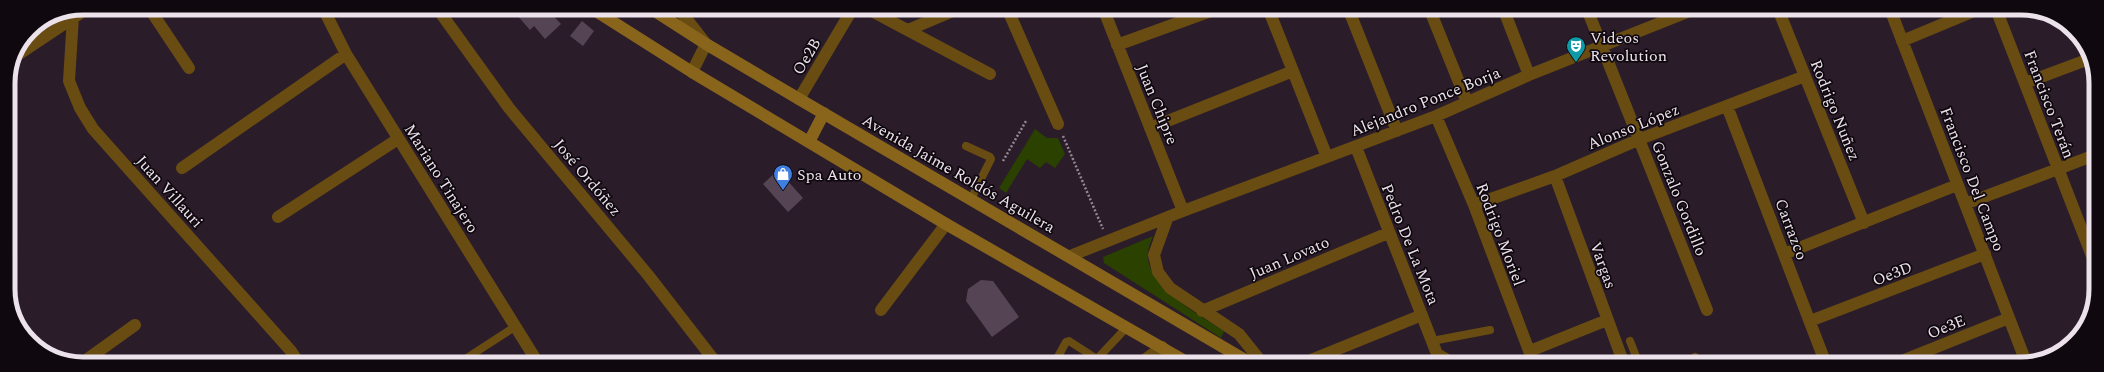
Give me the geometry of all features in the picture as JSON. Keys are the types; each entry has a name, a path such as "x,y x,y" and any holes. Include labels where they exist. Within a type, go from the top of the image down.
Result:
{"street":[{"path":"154,15 189,68"},
{"name":"Mariano Tinajero","path":"326,15 346,54 534,357"},
{"name":"José Ordóñez","path":"442,15 509,108 648,275 712,357"},
{"path":"602,15 692,72 946,224 1178,357"},
{"name":"Avenida Jaime Roldós Aguilera","path":"661,15 706,44 799,99 1070,256 1240,357"},
{"path":"683,15 706,44 692,72"},
{"name":"Oe2B","path":"799,99 849,15"},
{"path":"879,15 990,74"},
{"path":"908,30 943,15"},
{"path":"1010,15 1058,124"},
{"name":"Juan Chipre","path":"1106,15 1183,211"},
{"path":"1117,45 1200,15"},
{"path":"1271,15 1327,157"},
{"path":"1351,15 1397,131"},
{"path":"1432,15 1467,102"},
{"path":"1506,15 1529,75"},
{"name":"Gonzalo Gordillo","path":"1590,15 1707,310"},
{"name":"Alejandro Ponce Borja","path":"1070,256 1167,219 1183,211 1436,116 1529,75 1681,15"},
{"name":"Rodrigo Nuñez","path":"1780,15 1864,223"},
{"name":"Francisco Del Campo","path":"1892,15 2024,357"},
{"path":"1902,40 1964,15"},
{"name":"Francisco Terán","path":"1998,15 2058,169 2089,244"},
{"path":"33,38 74,17"},
{"name":"Juan Villauri","path":"74,17 69,81 80,108 93,129 295,357"},
{"path":"182,168 346,54"},
{"path":"2025,84 2085,61"},
{"path":"1150,128 1293,71"},
{"name":"Alonso López","path":"1474,205 1555,176 1640,139 1805,76"},
{"name":"Carrazco","path":"1727,106 1823,357"},
{"path":"809,142 824,113"},
{"name":"Rodrigo Moriel","path":"1436,116 1474,205 1532,357"},
{"path":"278,216 398,139"},
{"name":"Pedro De La Mota","path":"1356,146 1388,233 1437,354 1442,357"},
{"path":"1965,204 2089,157"},
{"name":"Vargas","path":"1555,176 1621,357"},
{"path":"1784,254 1957,185"},
{"path":"1167,219 1154,255 1158,272 1170,288 1202,311 1239,334 1257,357"},
{"path":"881,310 946,224"},
{"name":"Juan Lovato","path":"1202,311 1388,233"},
{"name":"Oe3D","path":"1810,321 1985,254"},
{"path":"1318,357 1422,315"},
{"name":"Oe3E","path":"1912,357 2009,318"},
{"path":"1530,351 1608,320"},
{"path":"90,357 135,325"},
{"path":"1148,357 1162,347"}],"lane":[{"path":"966,146 990,156 991,159 971,199"},
{"path":"470,357 516,326"},
{"path":"1098,357 1127,327"},
{"path":"1432,341 1490,330"},
{"path":"1058,357 1066,342 1069,341 1089,357"},
{"path":"1630,341 1636,357"}],"path":[{"path":"1058,124 1108,241"}],"green space":[{"path":"1035,129 1047,138 1058,138 1065,154 1055,168 1046,162 1040,168 1027,159 1006,193 999,188"},
{"path":"1153,236 1148,254 1150,266 1156,278 1176,299 1224,331 1221,338 1104,263 1103,257"}],"building":[{"path":"517,15 553,15 561,24 545,39 534,26 530,30"},
{"path":"582,21 594,31 583,46 570,36"},
{"name":"Spa Auto","path":"778,170 803,198 788,212 763,184"},
{"path":"981,280 993,281 1019,317 992,337 966,301 968,289"}],"place":[{"name":"Videos Revolution","path":"1576,63"},
{"name":"Spa Auto","path":"783,191"}]}
